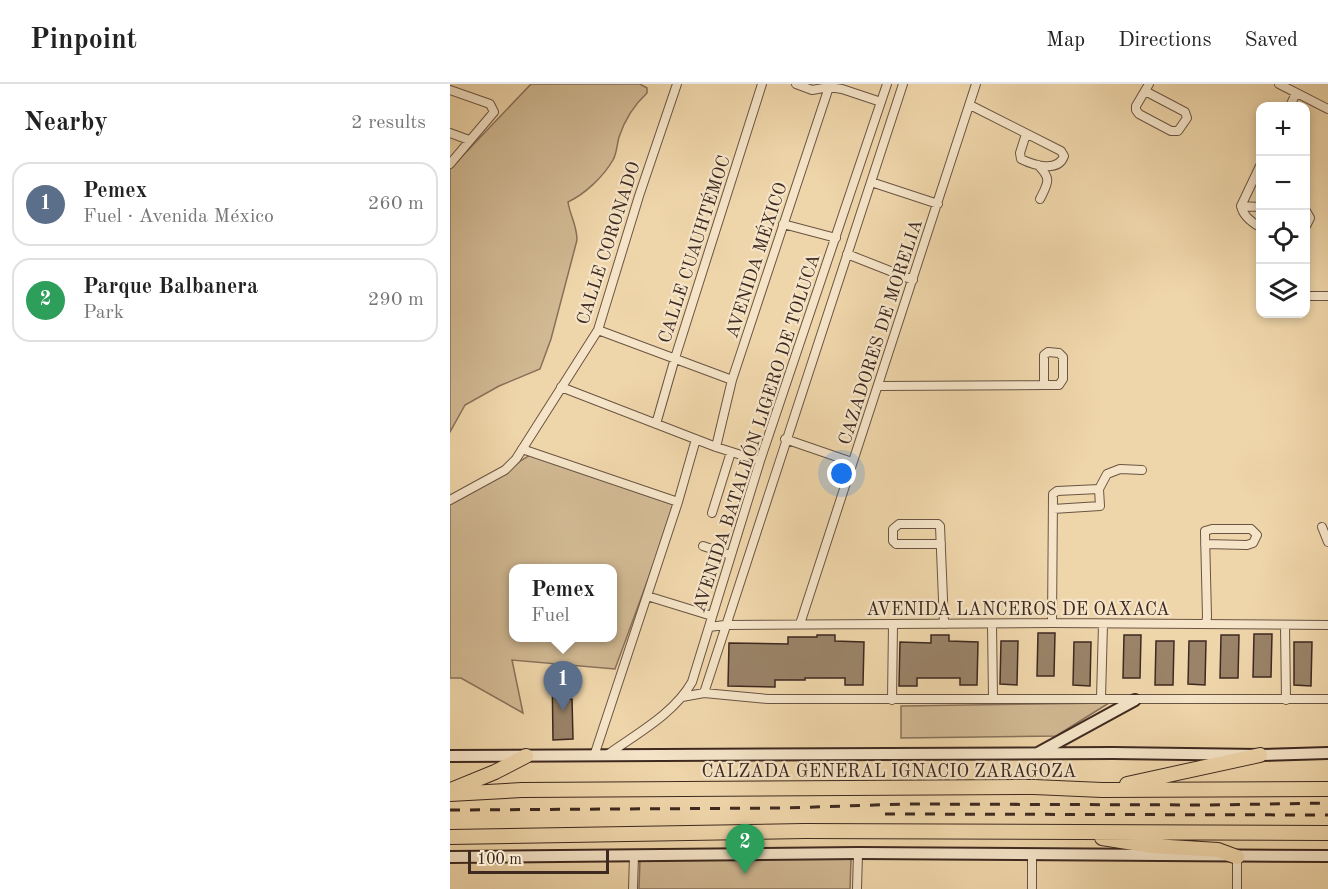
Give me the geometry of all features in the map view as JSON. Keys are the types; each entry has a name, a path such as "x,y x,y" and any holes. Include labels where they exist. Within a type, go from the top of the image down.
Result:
{"highway":[{"path":"1102,790 1260,755"},
{"path":"450,793 526,756"},
{"name":"CALZADA GENERAL IGNACIO ZARAGOZA","path":"450,793 522,790 1328,789"},
{"path":"450,837 804,831 1328,833"},
{"path":"1076,832 1138,844 1218,850 1237,857"}],"main road":[{"path":"1036,754 1135,700"},
{"name":"CALZADA GENERAL IGNACIO ZARAGOZA","path":"450,756 1328,753"},
{"path":"450,857 858,854 1328,856"}],"street":[{"name":"CALLE CORONADO","path":"450,500 505,470 516,459 598,330 639,196 677,84"},
{"name":"CALLE CUAUHTÉMOC","path":"656,424 762,84"},
{"path":"796,84 812,90 830,86 842,88 881,102"},
{"name":"AVENIDA BATALLÓN LIGERO DE TOLUCA","path":"600,756 657,719 682,697 692,682 760,460 887,84"},
{"name":"AVENIDA BATALLÓN LIGERO DE TOLUCA","path":"704,693 903,84"},
{"name":"CAZADORES DE MORELIA","path":"800,624 939,204 976,84"},
{"path":"1279,84 1328,109"},
{"name":"AVENIDA MÉXICO","path":"716,447 732,381 830,86"},
{"path":"1147,87 1185,112 1187,118 1178,131 1171,131 1137,112 1136,106 1147,87"},
{"path":"450,90 490,104 494,109 492,115 450,164"},
{"path":"1292,102 1296,93"},
{"path":"970,105 1061,151 1064,156 1059,164 1050,166 1023,161 1020,156 1026,134"},
{"path":"450,134 469,140"},
{"path":"1038,165 1048,178 1040,198"},
{"path":"1256,174 1241,206 1243,213 1256,224"},
{"path":"871,182 939,204"},
{"path":"1241,206 1256,207"},
{"path":"783,224 836,238"},
{"path":"847,254 913,280"},
{"path":"1310,296 1328,296"},
{"path":"598,330 732,381"},
{"path":"879,386 1059,385 1063,381 1063,357 1059,353 1048,352 1044,355 1044,385"},
{"path":"561,387 716,447 760,460"},
{"path":"600,756 696,439"},
{"path":"786,439 852,462"},
{"path":"522,449 678,502"},
{"path":"712,513 731,452"},
{"path":"1053,509 1098,506 1101,502 1099,489 1107,474 1113,470 1142,470"},
{"path":"1052,623 1052,496 1055,491 1099,489"},
{"path":"941,544 896,544 893,541 893,528 899,524 938,524 941,544 944,624"},
{"path":"1322,527 1328,542"},
{"path":"1205,544 1247,545 1254,541 1257,534 1251,529 1209,529 1205,533 1205,544 1206,624"},
{"path":"703,546 730,555"},
{"path":"647,596 712,616"},
{"name":"AVENIDA LANCEROS DE OAXACA","path":"709,627 800,624 1052,623 1328,625"},
{"path":"892,700 893,624"},
{"path":"992,624 993,699"},
{"path":"1101,698 1103,624"},
{"path":"1285,625 1286,700"},
{"path":"682,697 704,693 768,699 1328,699"},
{"path":"857,889 858,854"},
{"path":"633,889 634,855"},
{"path":"1032,855 1032,889"},
{"path":"1237,857 1237,889"}],"shaded area":[{"path":"531,84 640,84 647,88 647,93 627,119 609,166 587,190 568,202 577,240 551,339 540,369 499,386 465,405 450,432 450,169"},
{"path":"530,455 676,503 615,669 512,660 523,713 461,678 450,678 450,504"},
{"path":"1109,703 1056,736 901,738 901,706"},
{"path":"640,859 851,859 850,889 639,889"}],"building":[{"path":"1038,633 1055,633 1054,676 1037,676"},
{"path":"1254,634 1272,634 1271,677 1253,677"},
{"path":"817,635 835,635 835,641 864,642 863,685 845,685 845,678 805,678 805,680 775,680 775,687 728,686 729,643 788,644 788,637 817,637"},
{"path":"931,635 949,635 949,641 978,642 977,685 960,685 960,678 917,678 917,686 899,686 900,642 931,643"},
{"path":"1124,635 1141,635 1140,678 1123,678"},
{"path":"1221,635 1239,635 1238,678 1220,678"},
{"path":"1001,641 1018,641 1017,685 1000,684"},
{"path":"1156,641 1174,641 1173,685 1155,685"},
{"path":"1189,641 1206,641 1205,685 1188,684"},
{"path":"1074,642 1091,642 1090,686 1073,685"},
{"path":"1294,642 1312,642 1311,686 1294,685"},
{"path":"563,665 564,700 572,699 573,739 553,740 552,666"}],"railway":[{"path":"450,810 786,808 904,804 1328,803"},
{"path":"885,814 1328,815"}],"place":[{"name":"Pemex","path":"563,711"},
{"name":"Parque Balbanera","path":"745,874"}]}
